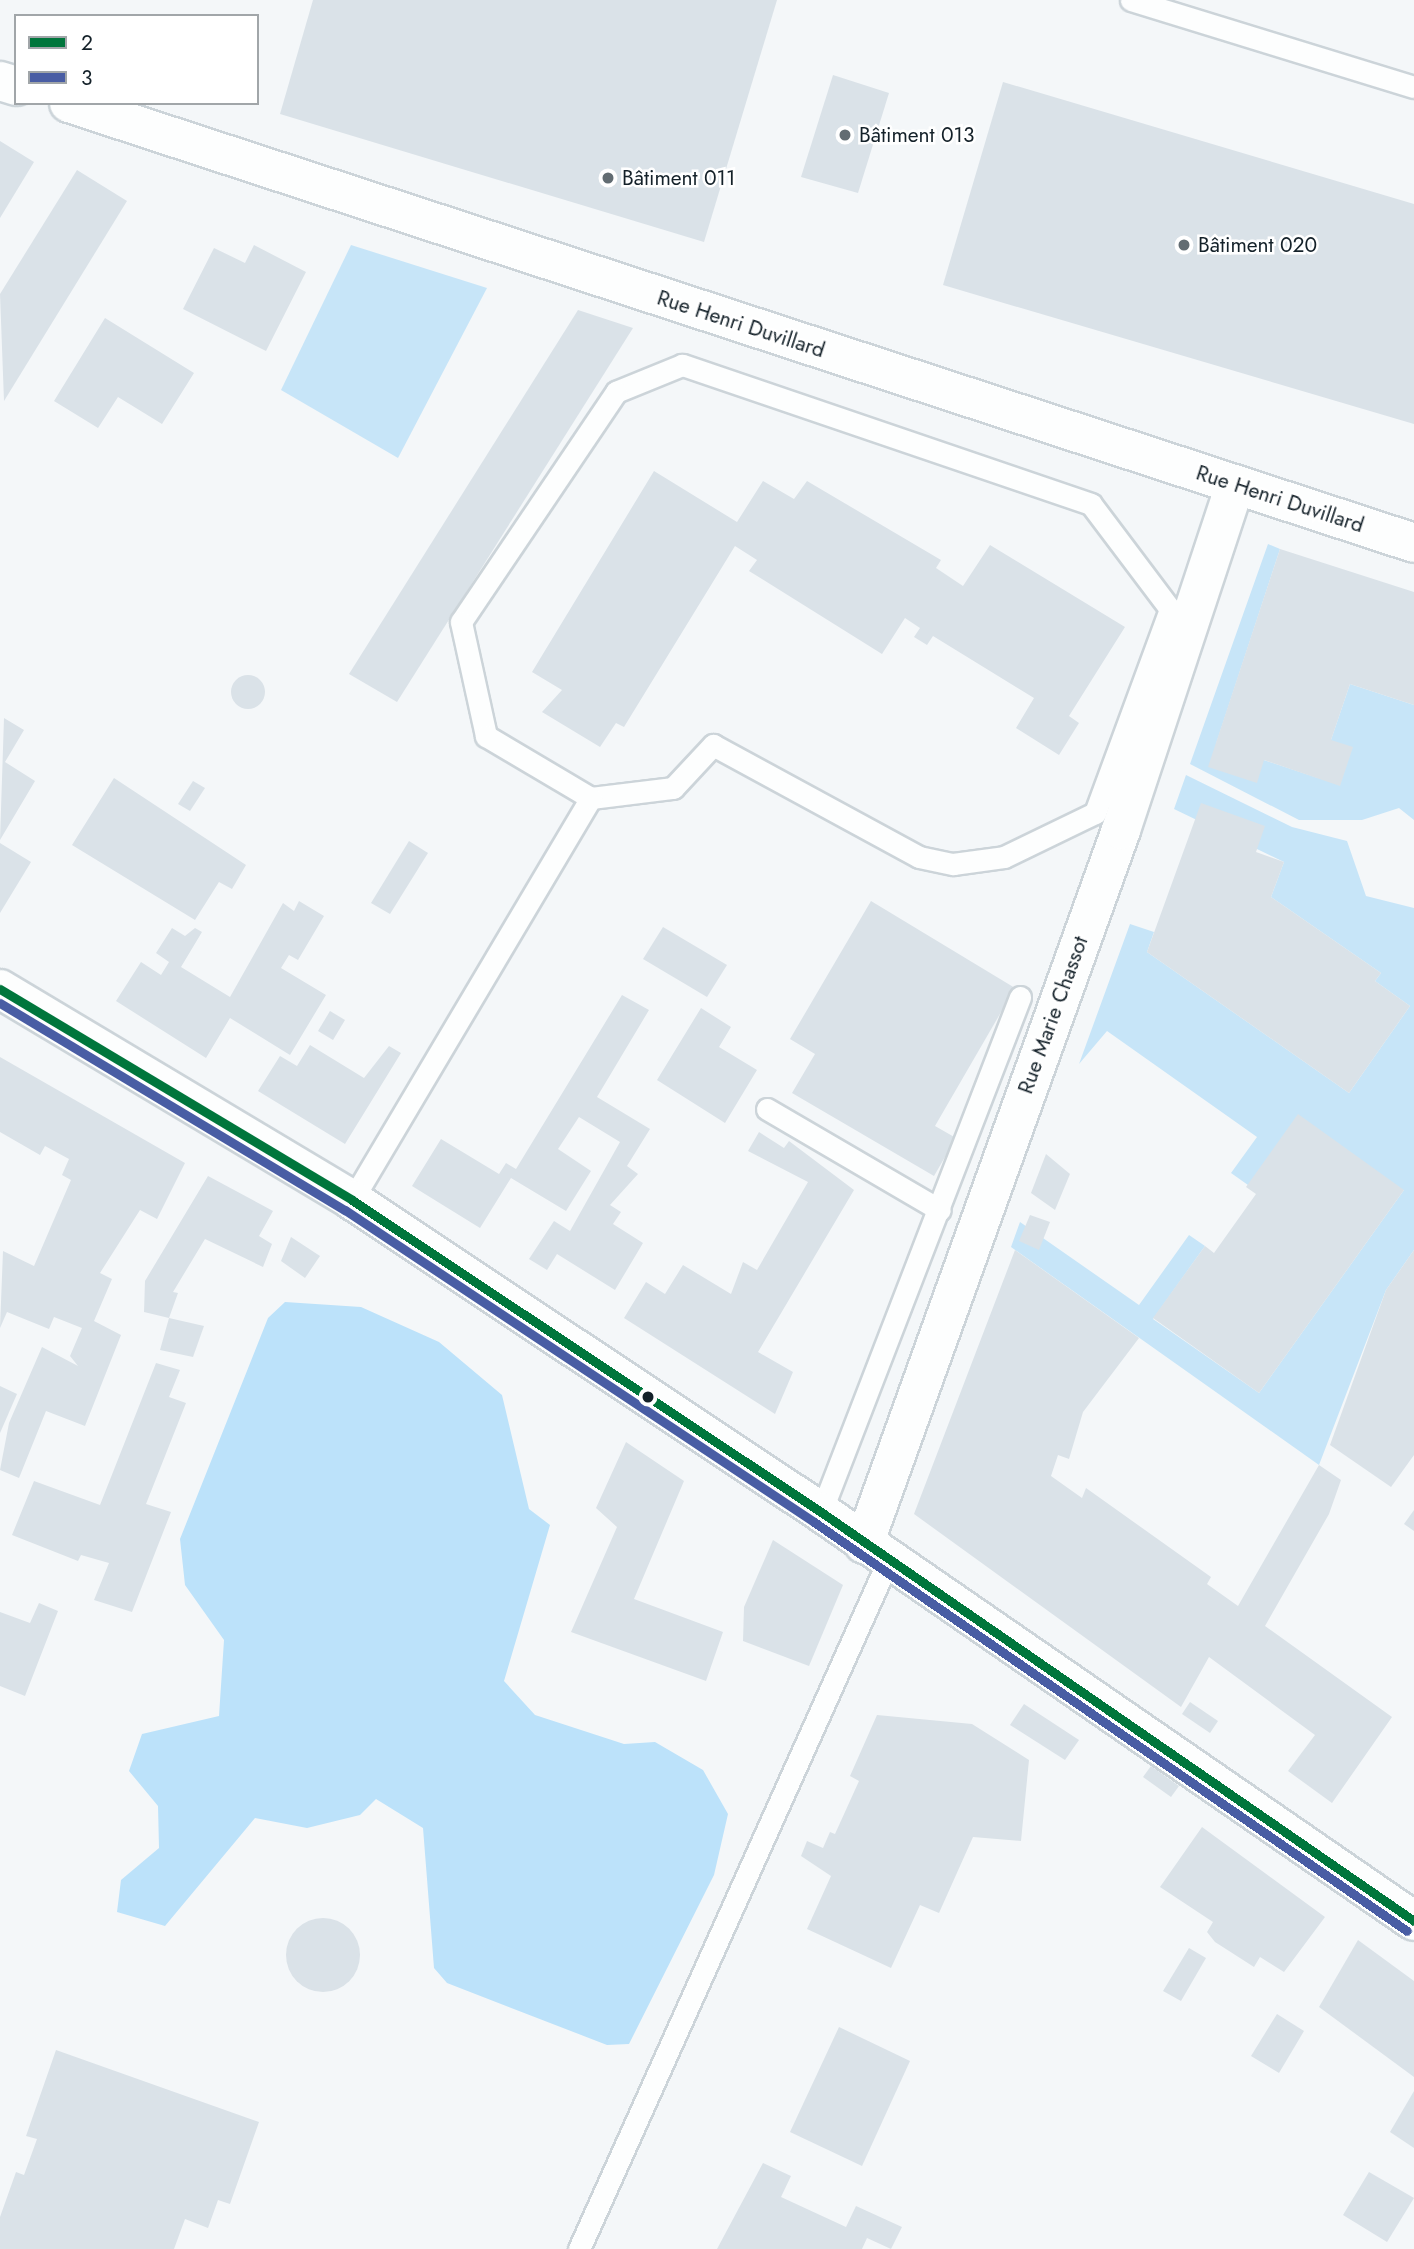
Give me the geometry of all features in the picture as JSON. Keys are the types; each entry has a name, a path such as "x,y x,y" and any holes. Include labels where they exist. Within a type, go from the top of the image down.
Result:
{"street":[{"name":"Rue Henri Duvillard","path":"75,105 1414,543"},
{"name":"Rue Marie Chassot","path":"876,1552 1235,485"},
{"path":"0,989 352,1200 821,1512 1414,1921"}],"lane":[{"path":"1131,0 1414,87"},
{"path":"682,365 1091,504 1170,609 1095,813 1004,857 953,864 919,857 713,745 673,788 592,798 486,736 461,622 616,392 682,365"},
{"path":"352,1200 592,798"},
{"path":"821,1512 940,1210 1020,997"},
{"path":"767,1109 940,1210"},
{"path":"579,2249 876,1552"}],"shaded area":[{"path":"351,245 487,288 398,458 281,390"},
{"path":"1268,544 1280,549 1216,744 1318,778 1350,684 1414,705 1414,820 1399,808 1362,820 1299,820 1190,764"},
{"path":"1186,775 1292,827 1347,841 1366,896 1414,908 1414,1250 1386,1290 1319,1465 1011,1247 1020,1222 1139,1305 1189,1235 1205,1246 1153,1319 1259,1393 1404,1190 1248,1185 1231,1173 1257,1137 1107,1031 1079,1064 1130,924 1154,932 1147,952 1349,1093 1410,1006 1375,981 1381,973 1271,897 1284,862 1174,809"},
{"path":"285,1302 361,1307 439,1342 502,1395 529,1509 550,1525 504,1681 535,1715 624,1744 655,1742 703,1770 728,1814 714,1875 629,2044 607,2045 447,1983 434,1968 423,1828 376,1799 360,1815 307,1828 255,1818 165,1926 117,1912 121,1880 159,1848 158,1806 129,1771 142,1734 219,1716 224,1640 185,1585 180,1539 268,1318"}],"building":[{"name":"Bâtiment 011","path":"313,0 777,0 704,242 280,114"},
{"name":"Bâtiment 013","path":"833,75 889,93 858,193 801,177"},
{"name":"Bâtiment 020","path":"1003,82 1414,204 1414,424 943,285"},
{"path":"0,141 34,162 0,218"},
{"path":"77,170 127,201 4,401 0,294"},
{"path":"254,245 306,272 266,351 183,309 214,248 245,263"},
{"path":"578,310 633,328 397,702 349,674"},
{"path":"105,318 194,373 162,424 118,397 98,428 54,401"},
{"path":"654,471 737,522 763,481 794,499 807,481 941,560 936,568 963,586 990,545 1125,627 1069,716 1079,723 1059,755 1016,728 1034,698 933,636 927,645 914,637 920,628 905,618 882,654 749,571 757,560 735,546 624,727 616,723 600,747 542,712 562,690 532,672"},
{"path":"1280,549 1414,592 1414,705 1350,684 1331,740 1353,747 1340,786 1264,760 1257,783 1208,767"},
{"path":"248,675 260,680 265,692 260,704 248,709 236,704 231,692 236,680"},
{"path":"4,718 24,730 5,762 35,781 0,840"},
{"path":"114,778 246,865 232,889 219,882 195,920 72,845"},
{"path":"193,781 205,788 190,811 178,804"},
{"path":"1201,803 1265,826 1256,852 1284,862 1271,897 1381,973 1375,981 1410,1006 1349,1093 1147,952"},
{"path":"409,841 428,853 390,914 371,903"},
{"path":"0,843 31,862 0,913"},
{"path":"299,901 324,916 298,960 289,955 281,968 326,995 290,1055 230,1018 206,1058 116,1001 141,962 161,975 169,962 156,953 172,928 185,936 195,928 202,932 181,967 230,997 283,903 294,911"},
{"path":"871,901 1015,988 935,1126 956,1138 934,1176 792,1093 815,1054 790,1039"},
{"path":"663,927 727,965 707,997 643,959"},
{"path":"622,995 649,1010 597,1097 650,1129 627,1166 638,1174 610,1205 621,1212 613,1224 643,1243 615,1290 557,1254 547,1270 529,1259 554,1221 570,1231 620,1142 579,1117 558,1149 591,1171 566,1211 511,1178 480,1228 412,1186 441,1139 499,1174 506,1163 516,1169"},
{"path":"701,1008 731,1027 719,1047 757,1070 725,1123 657,1080"},
{"path":"330,1011 345,1020 333,1040 318,1031"},
{"path":"310,1045 364,1078 389,1046 401,1053 345,1144 258,1091 280,1056 297,1066"},
{"path":"0,1057 185,1163 157,1219 140,1210 100,1273 112,1279 94,1321 121,1335 85,1426 46,1411 19,1478 0,1470 9,1423 42,1347 78,1366 70,1356 82,1328 54,1317 49,1329 7,1312 0,1328 3,1251 34,1266 71,1180 62,1175 69,1159 45,1146 40,1155 0,1132"},
{"path":"1298,1114 1404,1190 1259,1393 1153,1318 1205,1246 1214,1253 1256,1194 1246,1187"},
{"path":"759,1132 784,1148 789,1141 854,1190 758,1352 793,1372 775,1414 624,1318 646,1282 665,1294 683,1265 731,1294 743,1262 757,1270 808,1182 748,1151"},
{"path":"1046,1154 1070,1174 1055,1210 1031,1193"},
{"path":"208,1176 273,1211 259,1236 272,1244 263,1267 205,1239 173,1292 178,1293 169,1318 144,1312 145,1281"},
{"path":"1030,1215 1050,1222 1039,1250 1019,1241"},
{"path":"291,1237 320,1256 305,1278 281,1261"},
{"path":"1015,1250 1139,1338 1083,1412 1069,1459 1058,1455 1051,1476 1082,1498 1086,1488 1211,1577 1207,1584 1238,1606 1319,1465 1341,1480 1329,1514 1265,1626 1392,1717 1332,1803 1288,1771 1315,1735 1209,1657 1181,1707 914,1514"},
{"path":"1414,1250 1414,1455 1391,1487 1330,1445 1386,1290"},
{"path":"169,1318 204,1326 193,1357 160,1350"},
{"path":"156,1363 180,1370 169,1397 186,1403 146,1504 171,1512 132,1612 94,1600 109,1563 81,1555 78,1561 12,1535 34,1481 100,1505"},
{"path":"0,1386 17,1394 0,1433"},
{"path":"626,1442 684,1481 634,1599 723,1632 706,1681 571,1632 617,1527 596,1508"},
{"path":"1414,1510 1414,1531 1404,1524"},
{"path":"773,1540 843,1585 809,1666 743,1641 744,1607"},
{"path":"39,1603 58,1611 25,1696 0,1686 0,1612 30,1623"},
{"path":"1190,1702 1218,1721 1210,1733 1182,1714"},
{"path":"1024,1704 1079,1740 1065,1760 1010,1725"},
{"path":"877,1715 972,1724 1029,1760 1021,1841 973,1837 939,1913 920,1905 891,1968 807,1929 831,1876 801,1856 807,1841 823,1848 830,1832 835,1834 859,1781 850,1776"},
{"path":"1151,1766 1179,1786 1171,1797 1143,1777"},
{"path":"1202,1827 1325,1917 1284,1972 1260,1957 1254,1967 1215,1942 1207,1932 1213,1922 1160,1887"},
{"path":"323,1918 337,1921 349,1929 357,1941 360,1955 357,1969 349,1981 337,1989 323,1992 309,1989 297,1981 289,1969 286,1955 289,1941 297,1929 309,1921"},
{"path":"1358,1940 1414,1981 1414,2077 1319,2007"},
{"path":"1189,1948 1206,1958 1181,2001 1163,1991"},
{"path":"1277,2014 1304,2031 1279,2073 1251,2056"},
{"path":"839,2027 910,2061 862,2166 790,2132"},
{"path":"56,2050 259,2122 230,2204 218,2200 208,2228 185,2219 174,2249 0,2249 0,2217 16,2172 24,2175 37,2139 26,2136"},
{"path":"1414,2091 1414,2148 1390,2132"},
{"path":"763,2163 791,2176 781,2197 846,2227 856,2206 902,2227 891,2249 867,2238 862,2249 717,2249"},
{"path":"1369,2172 1414,2198 1387,2242 1343,2215"}],"transit line":[{"name":"2","path":"0,989 352,1200 821,1512 1414,1921"},
{"name":"3","path":"0,1003 345,1210 814,1522 1407,1931"}],"place":[{"name":"Bâtiment 013","path":"845,135"},
{"name":"Bâtiment 011","path":"608,178"},
{"name":"Bâtiment 020","path":"1184,245"}]}
